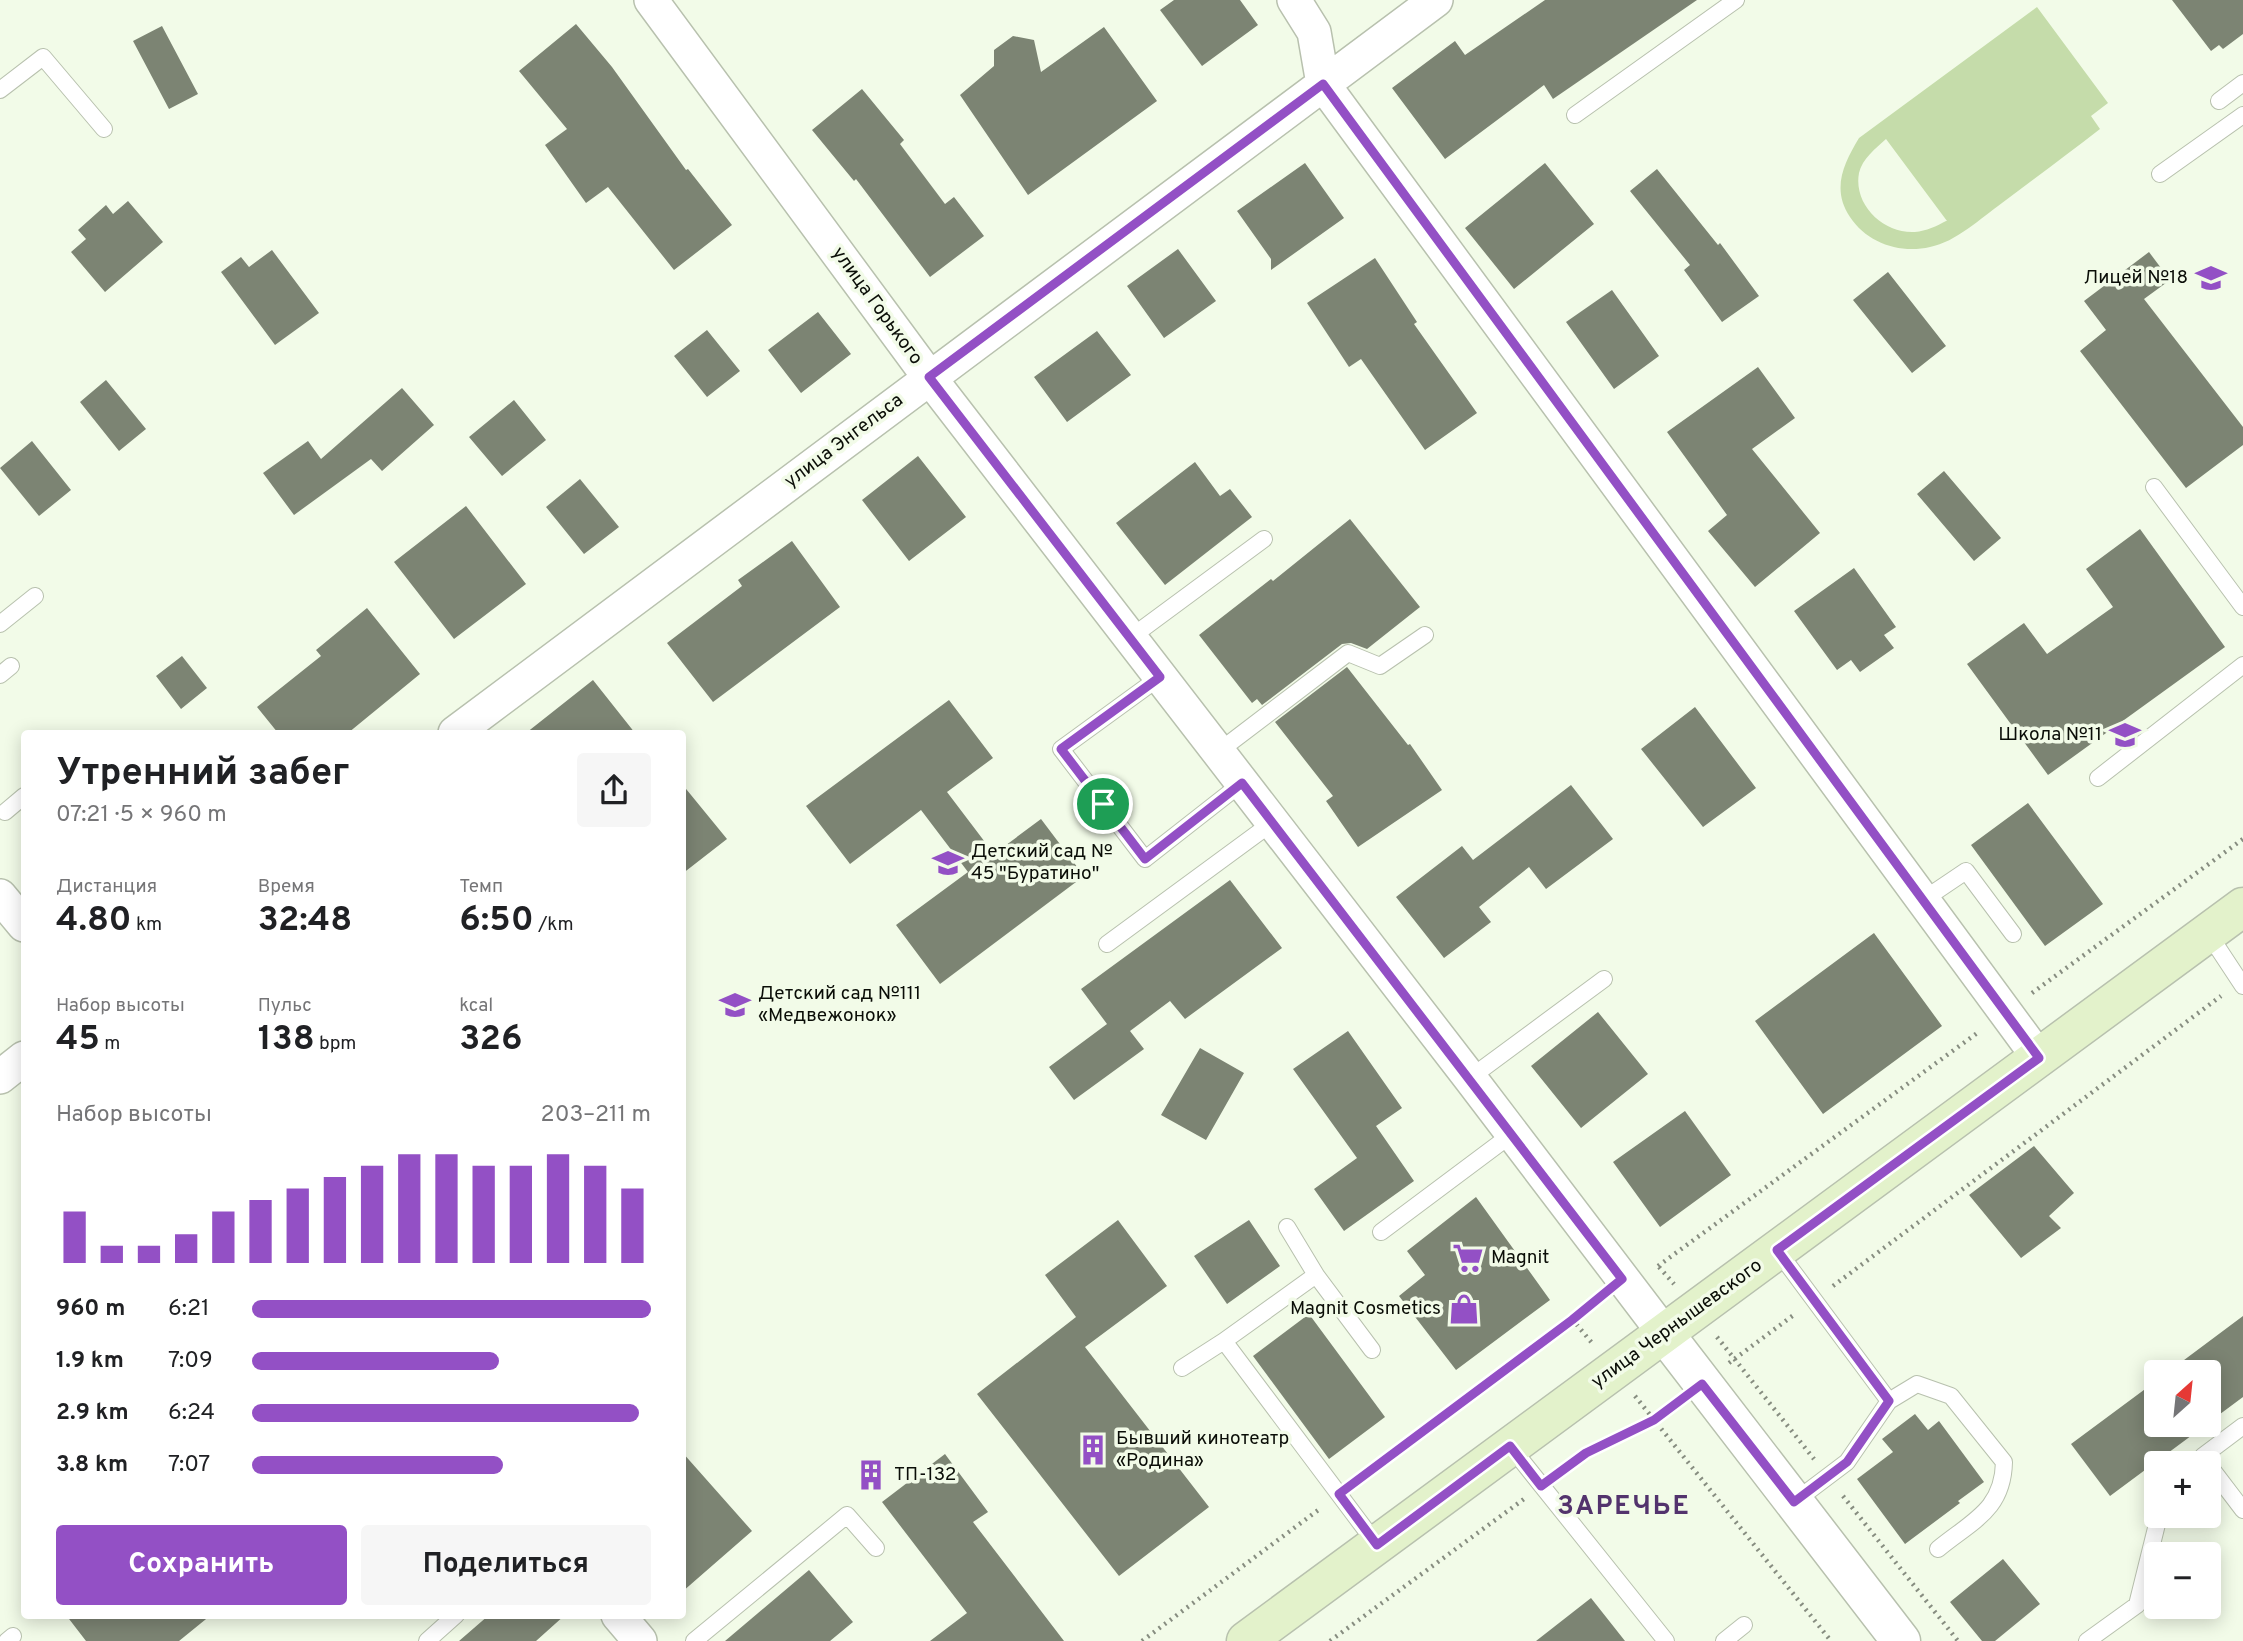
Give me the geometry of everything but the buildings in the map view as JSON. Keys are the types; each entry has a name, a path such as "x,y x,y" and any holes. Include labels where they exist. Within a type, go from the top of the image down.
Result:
{"main road":[{"name":"улица Чернышевского","path":"1246,1641 2243,907"}],"street":[{"name":"улица Горького","path":"651,0 929,377 1901,1641"},
{"path":"1294,0 1314,32 1323,84 2039,1058"},
{"name":"улица Энгельса","path":"459,730 1436,0"},
{"path":"0,896 21,921"},
{"path":"0,1077 21,1060"},
{"path":"621,1619 640,1641"}],"lane":[{"path":"1575,115 1736,0"},
{"path":"0,90 43,57 104,130"},
{"path":"2219,101 2243,83"},
{"path":"2160,174 2243,115"},
{"path":"2154,487 2243,607"},
{"path":"1130,638 1264,539"},
{"path":"0,624 35,596"},
{"path":"1218,752 1348,653 1380,666 1426,635"},
{"path":"2098,778 2243,665"},
{"path":"1160,677 1061,749 1145,859 1242,783"},
{"path":"5,812 21,799"},
{"path":"1107,944 1273,822"},
{"path":"1923,900 1966,871 2013,934"},
{"path":"2208,933 2242,984"},
{"path":"1470,1078 1604,979"},
{"path":"1381,1232 1512,1134"},
{"path":"1287,1227 1316,1275 1372,1349"},
{"path":"1777,1250 1889,1401"},
{"path":"1182,1368 1316,1275"},
{"path":"1224,1341 1377,1545"},
{"path":"1794,1502 1847,1462 1889,1401 1917,1384 1951,1396 2004,1462 2003,1482 1993,1505 1938,1549"},
{"path":"2215,1451 2243,1426"},
{"path":"1510,1446 1666,1641"},
{"path":"2221,1482 2243,1510"},
{"path":"694,1641 847,1515 876,1548"},
{"path":"2087,1641 2137,1605 2156,1528"},
{"path":"427,1641 452,1619"},
{"path":"1724,1641 1744,1625"}],"path":[{"path":"1142,1641 1572,1320 1622,1279 1658,1266 2243,839"},
{"path":"1734,1359 2242,984"},
{"path":"1658,1266 1958,1641"},
{"path":"1614,1370 1831,1641"},
{"path":"1330,1641 1586,1453 1654,1420 1702,1384"}],"green space":[{"path":"2037,7 2108,103 2091,116 2100,129 1959,235 1940,244 1919,249 1896,247 1875,240 1857,226 1844,207 1841,196 1842,176 1859,138","holes":["1886,139 1947,221 1915,232 1903,231 1882,223 1866,206 1858,185 1859,173 1866,158"]}],"place":[{"name":"Лицей №18","path":"2211,278"},
{"name":"Школа №11","path":"2125,735"},
{"name":"Детский сад № 45 \"Буратино\"","path":"948,863"},
{"name":"Детский сад №111 «Медвежонок»","path":"735,1005"},
{"name":"Magnit","path":"1468,1258"},
{"name":"Magnit Cosmetics","path":"1464,1309"},
{"name":"Бывший кинотеатр «Родина»","path":"1093,1450"},
{"name":"ТП-132","path":"871,1475"}],"district":[{"name":"ЗАРЕЧЬЕ","path":"1624,1507"}],"route":[{"path":"1323,84 2039,1058 1777,1250 1889,1401 1847,1462 1794,1502 1702,1384 1654,1420 1586,1453 1541,1486 1510,1446 1377,1545 1339,1494 1572,1320 1622,1279 1242,783 1145,859 1103,804 1061,749 1160,677 929,377 1323,84"}]}
